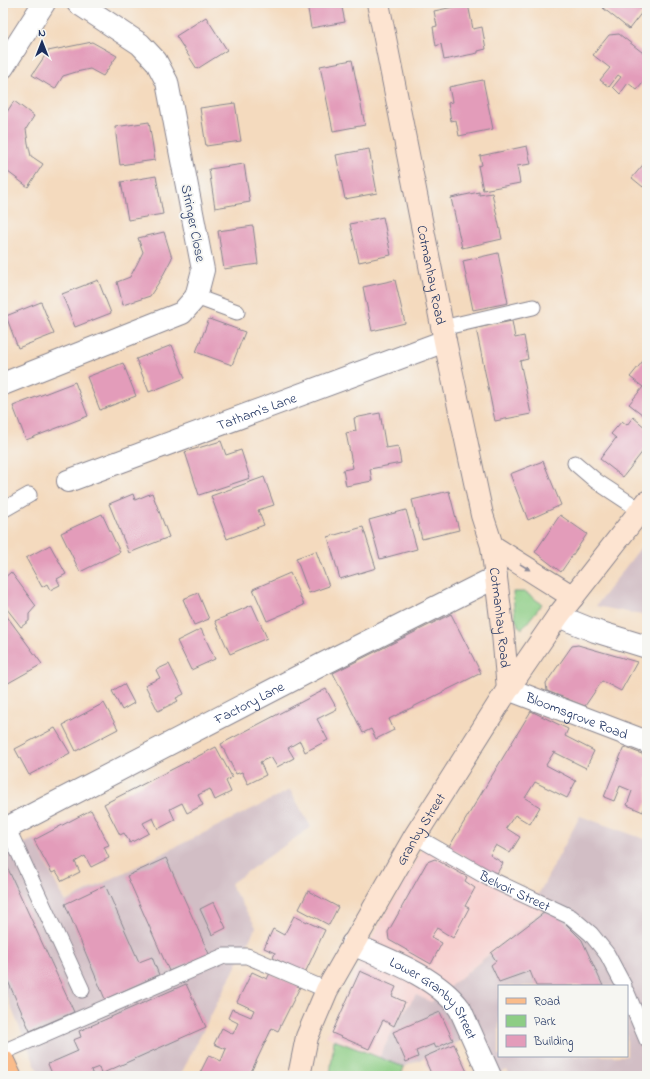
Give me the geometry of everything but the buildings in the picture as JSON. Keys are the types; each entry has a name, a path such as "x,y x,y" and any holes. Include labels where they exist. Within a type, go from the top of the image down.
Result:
{"main road":[{"path":"3,1061 10,1076"}],"street":[{"path":"3,67 44,3"},
{"name":"Stringer Close","path":"3,384 182,312 196,297 203,270 168,82 156,60 140,44 78,3"},
{"name":"Cotmanhay Road","path":"378,3 444,334 482,515 492,546 504,634 508,689"},
{"name":"Tatham's Lane","path":"68,481 444,334"},
{"name":"Granby Street","path":"299,1076 307,1037 327,990 415,836 508,689 558,616 643,506"},
{"name":"Cotmanhay Road","path":"492,546 572,597"},
{"name":"Factory Lane","path":"5,829 323,664 496,577"},
{"path":"558,616 595,631 647,647"},
{"name":"Bloomsgrove Road","path":"508,689 647,742"},
{"name":"Lower Granby Street","path":"352,944 407,970 442,991 456,1003 490,1076"}],"lane":[{"path":"196,297 237,312"},
{"path":"444,334 533,307"},
{"path":"575,463 596,480 643,506"},
{"path":"3,510 29,495"},
{"path":"5,829 82,990"},
{"name":"Belvoir Street","path":"415,836 490,879 571,917 591,934 607,954 623,985"},
{"path":"3,1052 224,956 247,956 327,990"},
{"path":"628,996 647,1040"}],"shaded area":[{"path":"647,539 647,616 596,606"},
{"path":"290,790 311,827 230,884 256,927 180,1076 40,1076 3,988 3,853 34,839 65,902"},
{"path":"580,816 647,840 647,1076 510,1076 507,1070 493,1076 463,1040 404,1067 379,1058 398,1020 416,995 431,1002 553,902 538,895"},
{"path":"430,837 500,878 553,901 431,1002 398,1020 379,1058 326,1036 371,939"}],"green space":[{"path":"513,592 525,592 542,604 522,629 515,618"},
{"path":"334,1040 404,1067 401,1076 330,1076"}]}
